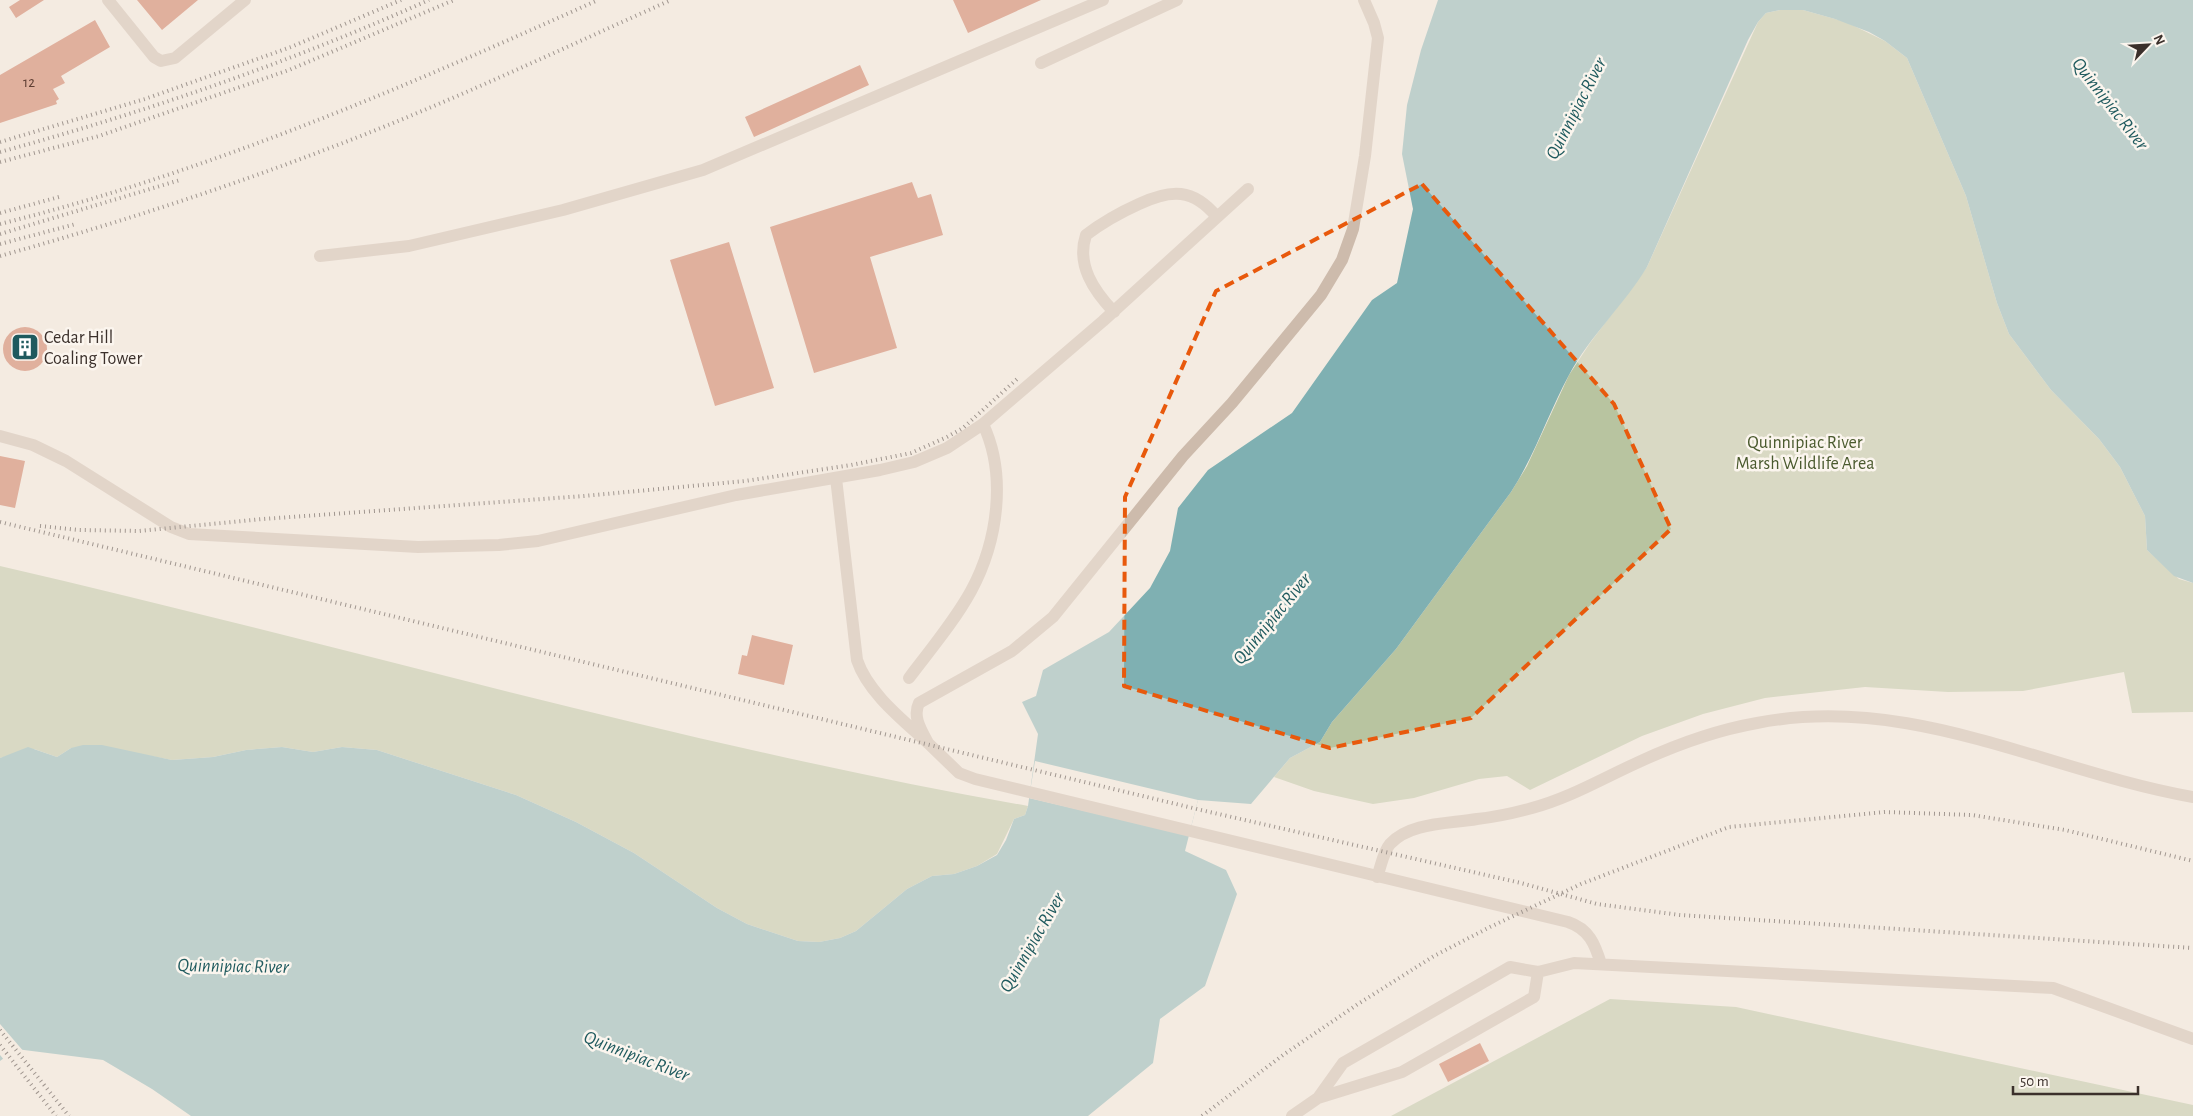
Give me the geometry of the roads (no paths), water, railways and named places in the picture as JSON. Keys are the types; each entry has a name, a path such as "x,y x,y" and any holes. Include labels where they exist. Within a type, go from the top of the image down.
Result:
{"street":[{"path":"108,0 154,57 161,61 175,58 245,0"},
{"path":"320,256 409,246 563,210 703,170 1103,0"},
{"path":"1041,63 1177,0"},
{"path":"928,743 916,718 916,709 919,703 1012,651 1053,617 1183,456 1295,328 1332,278 1348,245 1353,229 1366,156 1378,38 1364,0"},
{"path":"0,436 44,450 171,527 189,534 418,547 473,546 538,541 736,495 880,470 928,457 947,448 983,424 1114,312 1248,189"},
{"path":"1114,312 1093,286 1085,268 1082,257 1086,236 1114,215 1158,195 1172,192 1197,198 1208,206 1217,217"},
{"path":"909,678 962,606 979,575 985,558 994,521 996,474 992,447 983,424"},
{"path":"836,478 859,666 877,692 928,743 966,776 1579,926 1595,945 1601,964"},
{"path":"1377,877 1391,843 1417,828 1478,819 1544,805 1642,760 1696,739 1758,722 1794,718 1852,715 1908,722 2035,755 2134,785 2193,797"},
{"path":"1318,1098 1343,1063 1510,967 1538,972 1574,963 1601,964 2053,988 2193,1039"},
{"path":"1292,1116 1318,1098 1402,1072 1534,997 1538,972"}],"water":[{"name":"Quinnipiac River","path":"1438,0 2193,0 2193,583 2174,576 2147,550 2145,516 2120,467 2099,439 2051,390 2009,334 1997,303 1966,196 1907,58 1885,41 1869,32 1835,19 1803,10 1780,10 1766,13 1758,22 1748,40 1647,267 1577,361 1561,390 1520,478 1511,492 1396,649 1332,722 1320,742 1290,758 1251,804 1198,800 1185,851 1226,870 1237,894 1205,986 1160,1019 1153,1063 1088,1116 191,1116 152,1089 103,1060 16,1049 0,1061 0,758 28,747 57,757 71,748 83,745 102,745 172,760 213,757 246,750 282,747 313,752 342,747 377,750 516,795 576,822 634,853 717,908 747,924 798,941 819,942 840,938 856,931 907,889 932,876 954,874 977,866 997,855 1006,840 1014,819 1025,815 1028,806 1038,734 1022,702 1036,696 1043,670 1109,632 1150,588 1170,551 1178,508 1208,470 1292,413 1372,300 1397,283 1413,209 1402,154 1407,105 1421,50"}],"railway":[{"path":"0,142 145,99 291,47 401,0"},
{"path":"0,152 55,137 218,84 377,23 429,0"},
{"path":"0,162 99,136 289,70 454,0"},
{"path":"0,224 154,179 304,126 452,65 598,0"},
{"path":"0,256 165,206 327,149 457,96 671,0"},
{"path":"0,234 180,180"},
{"path":"0,213 59,197"},
{"path":"0,244 76,224"},
{"path":"40,526 79,530 139,531 263,519 584,496 745,481 851,465 911,453 963,428 1017,379"},
{"path":"0,522 1201,810 1521,883 1597,904 1680,915 2193,948"},
{"path":"1202,1116 1283,1055 1358,1004 1434,956 1581,884 1729,827 1885,812 1972,815 2065,830 2193,861"},
{"path":"0,1030 69,1116"},
{"path":"0,1045 56,1116"}],"place":[{"name":"Cedar Hill Coaling Tower","path":"25,347"}],"park label":[{"name":"Quinnipiac River Marsh Wildlife Area","path":"1805,452"}]}
